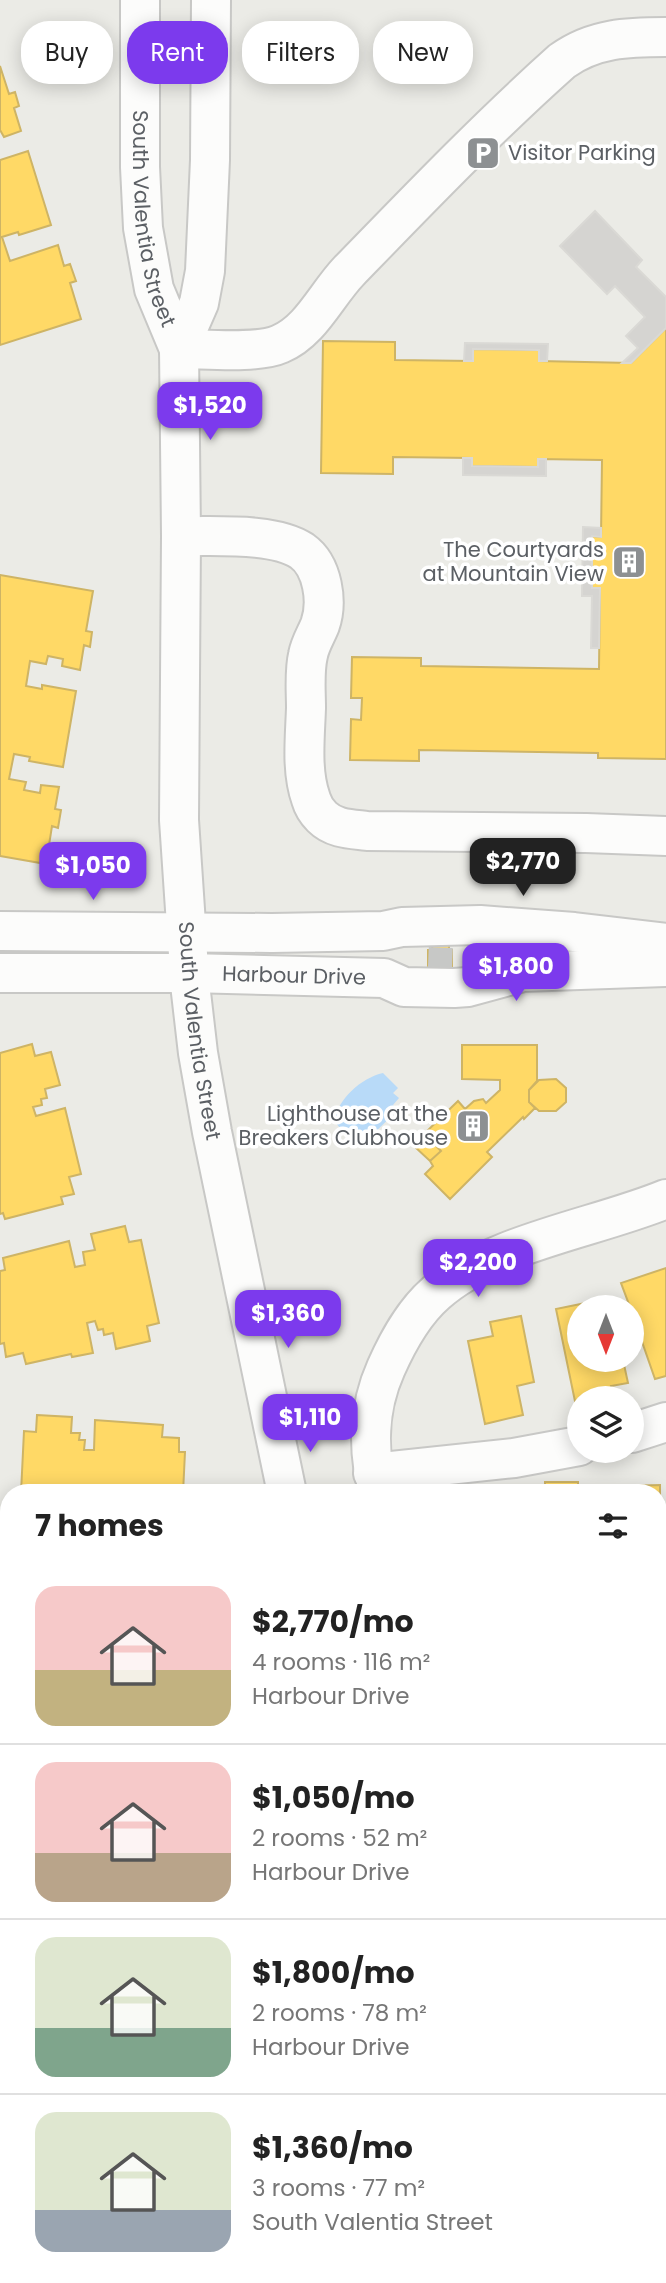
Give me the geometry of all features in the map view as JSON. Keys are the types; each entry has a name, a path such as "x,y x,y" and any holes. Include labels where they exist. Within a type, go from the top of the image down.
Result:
{"street":[{"name":"South Valentia Street","path":"140,0 140,167 143,228 154,289 179,349 179,820 189,973 198,1053 212,1132 286,1484"},
{"name":"South Valentia Street","path":"179,349 197,311 205,271 210,160 211,0"},
{"path":"179,349 262,349 291,338 308,323 346,274 562,61 585,47 605,40 666,37"},
{"path":"181,536 278,541 300,550 317,569 323,605 320,625 311,643 306,663 306,772 314,807 328,822 347,829 367,831 666,836"},
{"path":"383,931 384,978 411,967 471,971 480,925"},
{"name":"Harbour Drive","path":"0,931 383,931 402,927 480,925 666,943"},
{"name":"Harbour Drive","path":"0,973 189,973 384,978 398,985 418,989 461,988 471,971 666,967"},
{"path":"567,1448 376,1483 372,1416 379,1386 405,1332 435,1293 469,1269 527,1245 622,1216 666,1199"},
{"path":"644,1429 666,1422"}],"water":[{"path":"383,1073 398,1088 393,1093 399,1098 393,1105 398,1110 370,1137 365,1132 360,1137 354,1131 348,1137 334,1121 340,1105 359,1085"}],"building: Homes":[{"path":"0,66 9,94 15,92 19,106 14,108 21,131 4,137 0,130"},
{"path":"28,151 51,225 19,235 18,232 2,237 10,261 58,245 64,266 70,264 76,281 70,283 81,319 0,345 0,160"},
{"name":"The Courtyards at Mountain View","path":"666,328 666,759 598,758 598,753 419,750 419,761 350,760 351,719 361,720 362,698 351,698 352,657 421,658 421,666 599,669 600,588 592,588 592,536 601,537 602,460 538,459 538,467 472,466 472,458 393,457 393,474 321,473 323,341 395,342 395,360 473,361 473,349 539,350 539,361 631,363"},
{"path":"0,575 93,591 86,631 92,632 90,647 84,645 80,670 62,666 63,659 48,656 46,664 30,661 26,686 42,689 42,685 76,691 63,767 29,761 30,757 14,754 9,779 26,782 24,790 40,793 41,785 59,787 55,809 61,810 58,828 52,826 46,864 0,856"},
{"path":"432,944 449,944 449,950 444,956 437,956 432,950"},
{"path":"428,950 432,950 437,956 444,956 452,950 452,980 428,980"},
{"path":"32,1044 35,1056 51,1052 60,1085 45,1089 47,1098 41,1099 42,1105 33,1107 36,1116 65,1108 81,1174 69,1177 74,1194 61,1197 63,1204 5,1219 3,1213 0,1214 0,1053"},
{"name":"Lighthouse at the Breakers Clubhouse","path":"462,1045 537,1045 537,1081 529,1090 529,1102 535,1108 487,1152 492,1157 450,1199 425,1174 433,1166 430,1161 441,1151 424,1134 458,1101 465,1109 474,1101 483,1099 486,1103 500,1090 500,1080 462,1079"},
{"path":"556,1079 566,1088 566,1102 556,1111 539,1111 529,1102 529,1090 539,1080"},
{"path":"427,1136 441,1151 430,1161 415,1147"},
{"path":"125,1226 129,1242 141,1240 159,1323 147,1326 150,1341 116,1349 113,1333 104,1335 103,1329 98,1330 95,1321 87,1323 93,1353 72,1357 71,1354 26,1364 23,1353 6,1357 4,1343 0,1344 0,1271 5,1270 3,1258 69,1241 75,1267 85,1265 83,1252 95,1250 91,1234"},
{"path":"666,1268 666,1376 655,1379 644,1347 644,1295 626,1295 621,1283"},
{"path":"567,1307 567,1362 556,1309"},
{"path":"521,1316 534,1382 517,1386 523,1415 485,1424 468,1341 493,1336 490,1322"},
{"path":"569,1372 626,1372 628,1383 611,1386 572,1386"},
{"path":"37,1415 72,1417 71,1433 80,1433 79,1440 85,1440 84,1450 94,1450 95,1420 163,1425 162,1437 179,1438 179,1452 185,1452 183,1484 21,1484 24,1431 36,1432"},
{"path":"545,1482 578,1482 578,1484"}],"building: Other":[{"path":"595,211 642,260 636,267 666,297 666,328 631,363 622,363 638,348 626,336 645,317 615,286 607,294 560,246"},
{"path":"465,343 548,344 547,361 539,361 539,350 473,349 473,361 464,361"},
{"path":"463,458 472,458 472,466 538,467 538,459 546,459 546,476 463,475"},
{"path":"583,527 601,528 601,537 592,536 592,588 600,588 599,648 591,648 592,596 582,596"}],"tunnel":[{"path":"428,966 452,967"}],"place":[{"name":"Visitor Parking","path":"483,153"},
{"name":"The Courtyards at Mountain View","path":"629,562"},
{"name":"Lighthouse at the Breakers Clubhouse","path":"473,1126"}]}
